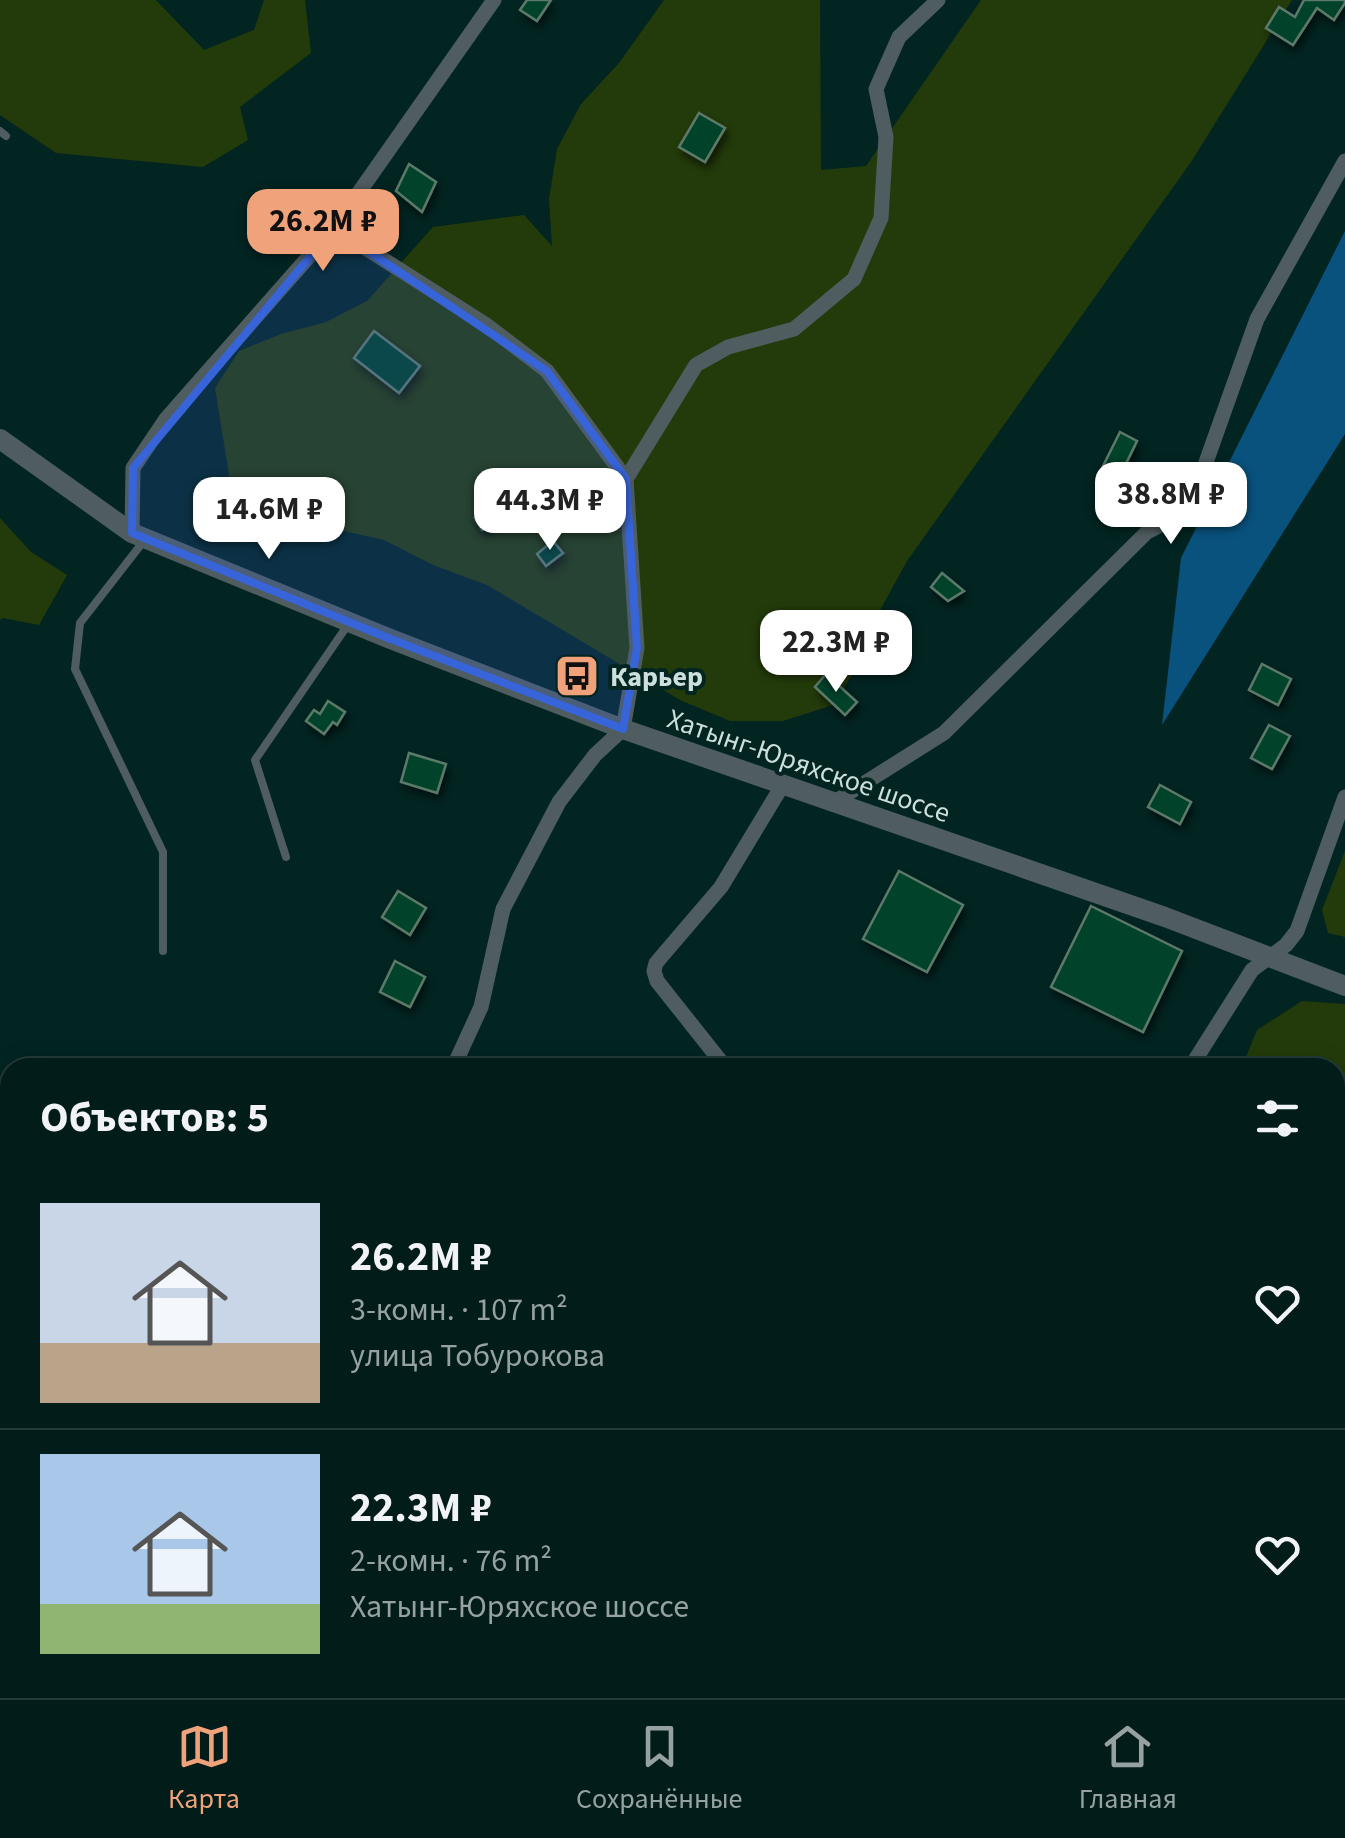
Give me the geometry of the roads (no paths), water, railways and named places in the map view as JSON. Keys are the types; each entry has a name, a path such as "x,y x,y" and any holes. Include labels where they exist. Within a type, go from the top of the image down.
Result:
{"street":[{"path":"139,536 133,468 166,419 334,228 494,0"},
{"path":"626,479 696,365 728,346 794,329 854,279 881,218 886,137 876,89 898,37 938,0"},
{"path":"833,804 944,732 1146,532 1189,510 1256,319 1345,161"},
{"path":"334,228 484,324 547,371 626,479 637,648 623,729 595,755 559,802 504,908 481,1007 457,1058"},
{"name":"Хатынг-Юряхское шоссе","path":"0,439 139,536 350,622 623,729 1273,956 1345,986"},
{"path":"718,1058 654,972 666,950 721,888 782,786"},
{"path":"1196,1058 1252,970 1273,956 1297,931 1345,797"}],"lane":[{"path":"139,536 80,624 75,670 163,852 163,950"},
{"path":"286,857 255,760 350,622"}],"water":[{"path":"1345,231 1345,434 1162,725 1181,558"}],"place":[{"name":"Карьер","path":"577,676"}]}
